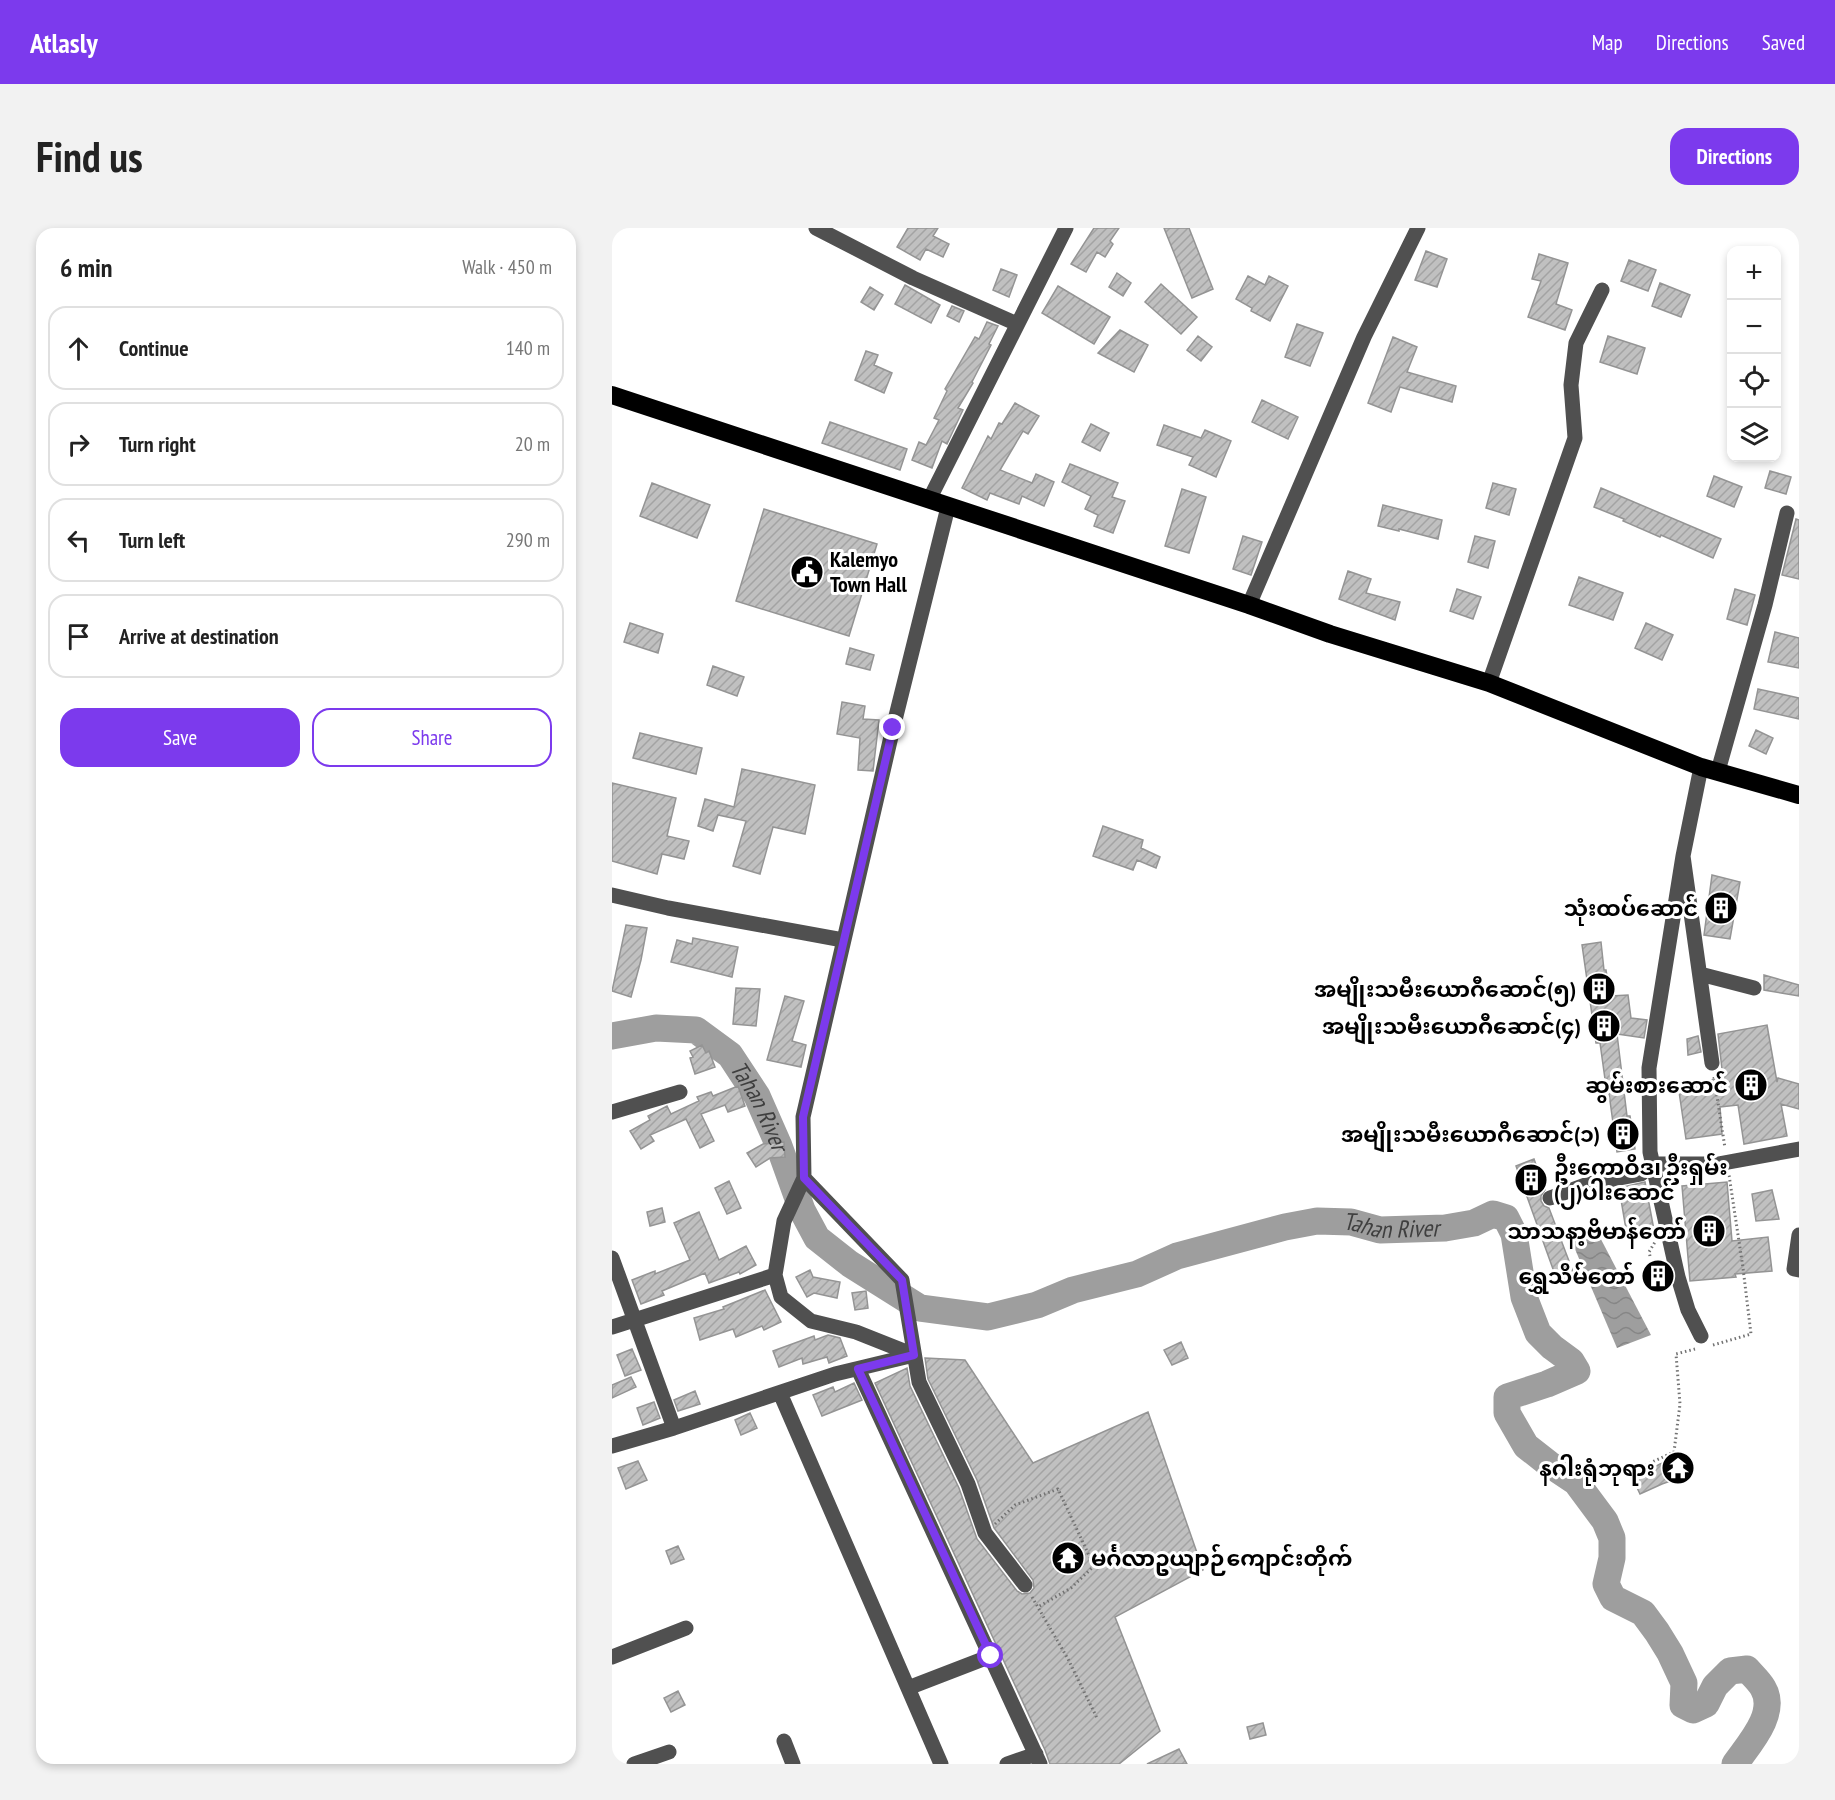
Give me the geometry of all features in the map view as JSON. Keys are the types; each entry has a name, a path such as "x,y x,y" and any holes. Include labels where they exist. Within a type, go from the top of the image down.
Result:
{"highway":[{"path":"612,395 1249,605 1329,634 1489,684 1710,769 1799,795"}],"street":[{"path":"929,500 1066,228"},
{"path":"1249,605 1364,337 1418,228"},
{"path":"823,230 913,278 1017,324"},
{"path":"1489,684 1575,438 1571,385 1576,343 1602,290"},
{"path":"914,1355 856,1332 811,1321 781,1297 776,1275 784,1221 804,1178 803,1117 843,940 948,507"},
{"path":"1701,1344 1678,1277 1650,1152 1649,1068 1683,856 1765,605 1787,513"},
{"path":"1683,856 1712,1063"},
{"path":"612,896 843,940"},
{"path":"1700,974 1754,988"},
{"path":"612,1112 680,1092"},
{"path":"1550,1198 1588,1184 1641,1174 1653,1164 1718,1164 1799,1149"},
{"path":"804,1178 902,1280 919,1382 968,1484 985,1533 1025,1585"},
{"path":"1799,1235 1794,1269 1799,1270"},
{"path":"612,1258 674,1428"},
{"path":"612,1327 776,1275"},
{"path":"612,1446 674,1428 835,1374 914,1355"},
{"path":"858,1369 1038,1759 1006,1764"},
{"path":"780,1393 941,1764"},
{"path":"612,1657 686,1628"},
{"path":"908,1688 991,1656"},
{"path":"784,1741 794,1764"},
{"path":"634,1764 669,1752"}],"path":[{"path":"1637,1469 1674,1452 1680,1404 1676,1354 1701,1344 1751,1334 1743,1268"},
{"path":"985,1533 1016,1506 1058,1489 1094,1566 1071,1588 1038,1606"},
{"path":"1025,1585 1068,1659 1097,1718"}],"water":[{"path":"1593,1224 1651,1335 1617,1348 1569,1235"}],"building":[{"path":"908,228 938,228 933,236 949,244 943,257 926,249 920,260 897,247"},
{"path":"1094,228 1119,228 1110,241 1113,244 1105,257 1097,252 1086,272 1071,264"},
{"path":"1164,228 1189,228 1213,289 1192,298"},
{"path":"1426,251 1447,259 1437,287 1415,280"},
{"path":"1539,254 1568,263 1556,304 1572,310 1565,330 1528,317 1541,281 1532,279"},
{"path":"1629,260 1656,270 1648,291 1621,281"},
{"path":"1001,269 1017,275 1009,297 993,290"},
{"path":"1117,273 1131,283 1123,296 1109,287"},
{"path":"1248,276 1265,285 1269,276 1288,286 1270,321 1251,311 1252,308 1236,299"},
{"path":"1660,283 1690,295 1681,317 1652,306"},
{"path":"1161,284 1197,317 1181,334 1145,302"},
{"path":"905,285 940,305 931,323 895,304"},
{"path":"1058,286 1110,317 1094,344 1042,313"},
{"path":"870,287 883,295 874,310 861,302"},
{"path":"952,306 964,311 959,322 947,316"},
{"path":"987,322 998,326 973,383 958,408 963,410 947,444 942,441 932,468 912,460 919,442 926,445 939,420 934,418 947,391 945,389 975,337 979,339"},
{"path":"1297,324 1323,333 1310,366 1285,357"},
{"path":"1120,330 1148,345 1134,372 1098,353"},
{"path":"1198,336 1212,347 1201,361 1187,350"},
{"path":"1608,336 1645,348 1637,374 1600,362"},
{"path":"1393,337 1417,347 1407,372 1456,386 1452,402 1400,387 1391,412 1368,403"},
{"path":"866,351 878,355 874,365 892,373 884,393 855,380"},
{"path":"1262,400 1298,417 1288,439 1252,422"},
{"path":"1015,403 1039,416 1028,434 1023,431 1000,470 1032,483 1036,474 1054,482 1044,506 1022,496 1019,504 990,493 987,500 962,488 988,436 991,439 999,423 1002,424"},
{"path":"830,422 907,449 900,470 822,443"},
{"path":"1091,424 1109,433 1100,451 1082,442"},
{"path":"1164,425 1201,438 1205,430 1231,441 1216,477 1189,465 1193,457 1157,445"},
{"path":"1070,464 1118,483 1112,497 1125,501 1113,533 1094,526 1098,515 1085,509 1091,496 1062,482"},
{"path":"1770,471 1791,477 1786,494 1765,488"},
{"path":"1714,476 1742,487 1734,507 1707,496"},
{"path":"652,483 710,505 697,538 640,516"},
{"path":"1493,483 1516,489 1509,515 1486,508"},
{"path":"1601,488 1721,539 1713,558 1594,507"},
{"path":"1182,489 1206,497 1189,553 1165,546"},
{"path":"1383,505 1442,520 1438,539 1378,526"},
{"name":"Kalemyo Town Hall","path":"764,509 877,544 849,636 736,601"},
{"path":"1796,519 1799,520 1799,579 1782,575"},
{"path":"1243,536 1262,542 1251,575 1233,569"},
{"path":"1475,536 1495,541 1488,568 1468,562"},
{"path":"1348,571 1371,579 1366,593 1400,602 1395,620 1339,599"},
{"path":"1579,577 1623,593 1613,620 1569,605"},
{"path":"1457,589 1481,597 1473,619 1450,611"},
{"path":"1735,589 1755,595 1747,625 1727,619"},
{"path":"630,623 663,634 658,653 624,642"},
{"path":"1646,623 1673,635 1662,660 1635,648"},
{"path":"1775,632 1799,638 1799,668 1768,662"},
{"path":"850,648 874,655 870,670 846,664"},
{"path":"713,666 744,677 737,696 707,685"},
{"path":"1758,689 1799,698 1799,719 1754,709"},
{"path":"842,702 865,706 863,719 879,720 873,771 858,770 860,738 837,734"},
{"path":"1756,730 1773,738 1766,754 1749,746"},
{"path":"640,733 702,748 696,774 633,758"},
{"path":"742,769 815,785 805,834 773,827 760,874 733,866 746,821 718,815 713,831 698,826 705,799 734,807"},
{"path":"612,783 676,798 667,836 689,841 684,859 662,854 657,874 612,861"},
{"path":"1103,826 1143,840 1141,848 1160,857 1156,868 1137,860 1133,870 1093,856"},
{"name":"သုံးထပ်ဆောင်","path":"1712,875 1740,882 1730,939 1704,935"},
{"path":"626,925 647,928 631,997 612,991"},
{"path":"693,938 738,947 732,977 671,962 677,940 692,944"},
{"path":"1601,942 1610,996 1628,995 1631,1018 1647,1020 1644,1038 1617,1034 1627,1116 1630,1116 1635,1149 1617,1152 1607,1079 1605,1079 1600,1043 1596,1043 1582,945"},
{"path":"1764,975 1799,985 1799,996 1764,990"},
{"path":"736,988 760,989 756,1026 733,1024"},
{"path":"785,996 804,1001 792,1041 806,1045 801,1067 767,1060"},
{"name":"ဆွမ်းစားဆောင်","path":"1767,1025 1777,1082 1778,1078 1799,1084 1799,1109 1781,1104 1787,1136 1744,1144 1738,1105 1720,1107 1722,1134 1686,1139 1678,1085 1723,1078 1718,1034"},
{"path":"1698,1036 1701,1052 1688,1055 1687,1039"},
{"path":"702,1045 706,1053 709,1051 715,1067 695,1074 690,1051"},
{"path":"738,1086 745,1106 728,1112 725,1105 701,1114 714,1141 700,1148 686,1119 650,1135 654,1141 641,1149 630,1131 650,1120 648,1116 667,1106 671,1114 699,1101 697,1097 711,1092 713,1096"},
{"path":"784,1142 785,1157 770,1158 756,1167 747,1153 763,1144"},
{"path":"1534,1159 1545,1190 1541,1201 1549,1208 1575,1277 1558,1283 1516,1166"},
{"path":"729,1181 741,1208 727,1214 715,1188"},
{"path":"1645,1182 1654,1230 1627,1235 1619,1188"},
{"name":"သာသနာ့ဗိမာန်တော်","path":"1727,1182 1732,1241 1768,1237 1772,1271 1690,1281 1682,1186"},
{"path":"1772,1190 1779,1219 1756,1221 1752,1194"},
{"path":"662,1208 665,1222 650,1226 647,1212"},
{"path":"699,1212 719,1260 746,1246 756,1265 740,1274 739,1272 709,1283 705,1273 662,1291 664,1295 641,1304 632,1280 655,1271 655,1274 690,1260 674,1223"},
{"name":"ရွှေသိမ်တော်","path":"1665,1262 1670,1286 1651,1290 1646,1266"},
{"path":"810,1270 813,1277 840,1282 837,1298 814,1293 807,1297 796,1277"},
{"path":"765,1290 781,1322 764,1330 762,1326 736,1337 733,1329 700,1340 694,1318 724,1309 723,1307"},
{"path":"866,1291 868,1308 855,1310 852,1293"},
{"path":"828,1335 840,1338 847,1356 829,1363 827,1357 803,1364 802,1358 779,1367 773,1351 814,1336 815,1340"},
{"path":"1181,1342 1188,1358 1172,1365 1164,1350"},
{"path":"632,1349 641,1370 625,1376 617,1355"},
{"name":"မင်္ဂလာဥယျာဉ်ကျောင်းတိုက်","path":"925,1358 965,1360 1033,1463 1148,1412 1203,1570 1115,1617 1160,1731 1119,1764 1050,1764 875,1383 907,1368 910,1386 959,1488 977,1539 1017,1591 1022,1594 1030,1593 1034,1588 1033,1580 994,1528 977,1480 928,1379"},
{"path":"631,1377 636,1387 612,1398 612,1385"},
{"path":"854,1383 862,1400 822,1416 813,1395 833,1387 835,1392"},
{"path":"695,1391 700,1404 678,1411 674,1400"},
{"path":"654,1402 660,1418 643,1425 637,1408"},
{"path":"750,1413 757,1428 741,1435 735,1420"},
{"path":"1685,1456 1690,1474 1640,1494 1633,1479 1660,1464"},
{"path":"638,1461 647,1480 626,1489 618,1468"},
{"path":"678,1546 684,1559 671,1564 666,1551"},
{"path":"678,1691 685,1705 671,1712 664,1698"},
{"path":"1263,1723 1266,1735 1250,1739 1247,1727"},
{"path":"1179,1749 1187,1764 1147,1764"}],"waterway":[{"name":"Tahan River","path":"612,1036 656,1028 696,1030 730,1055 757,1096 779,1146 802,1210 817,1238 850,1264 920,1308 988,1317 1037,1305 1073,1290 1137,1274 1177,1256 1285,1227 1317,1221 1351,1222 1380,1230 1445,1228 1474,1223 1493,1214 1506,1218 1514,1234 1524,1297 1538,1333 1571,1361 1577,1371 1507,1397 1507,1413 1526,1446 1576,1482 1605,1521 1612,1538 1612,1558 1606,1584 1613,1598 1643,1613 1657,1632 1684,1683 1683,1705 1693,1710 1706,1704 1715,1686 1730,1671 1747,1669 1763,1688 1767,1698 1764,1718 1754,1738 1735,1764"}],"place":[{"name":"Kalemyo Town Hall","path":"807,572"},
{"name":"သုံးထပ်ဆောင်","path":"1721,908"},
{"name":"အမျိုးသမီးယောဂီဆောင်(၅)","path":"1599,989"},
{"name":"အမျိုးသမီးယောဂီဆောင်(၄)","path":"1604,1026"},
{"name":"ဆွမ်းစားဆောင်","path":"1751,1085"},
{"name":"အမျိုးသမီးယောဂီဆောင်(၁)","path":"1623,1134"},
{"name":"ဦးကောဝိဒ၊ ဦးရှမ်း (၂)ပါးဆောင်","path":"1531,1180"},
{"name":"သာသနာ့ဗိမာန်တော်","path":"1709,1231"},
{"name":"ရွှေသိမ်တော်","path":"1658,1276"},
{"name":"နဂါးရုံဘုရား","path":"1678,1468"},
{"name":"မင်္ဂလာဥယျာဉ်ကျောင်းတိုက်","path":"1068,1558"}],"route":[{"path":"893,728 803,1117 804,1178 902,1280 914,1355 858,1369 991,1656"}]}
